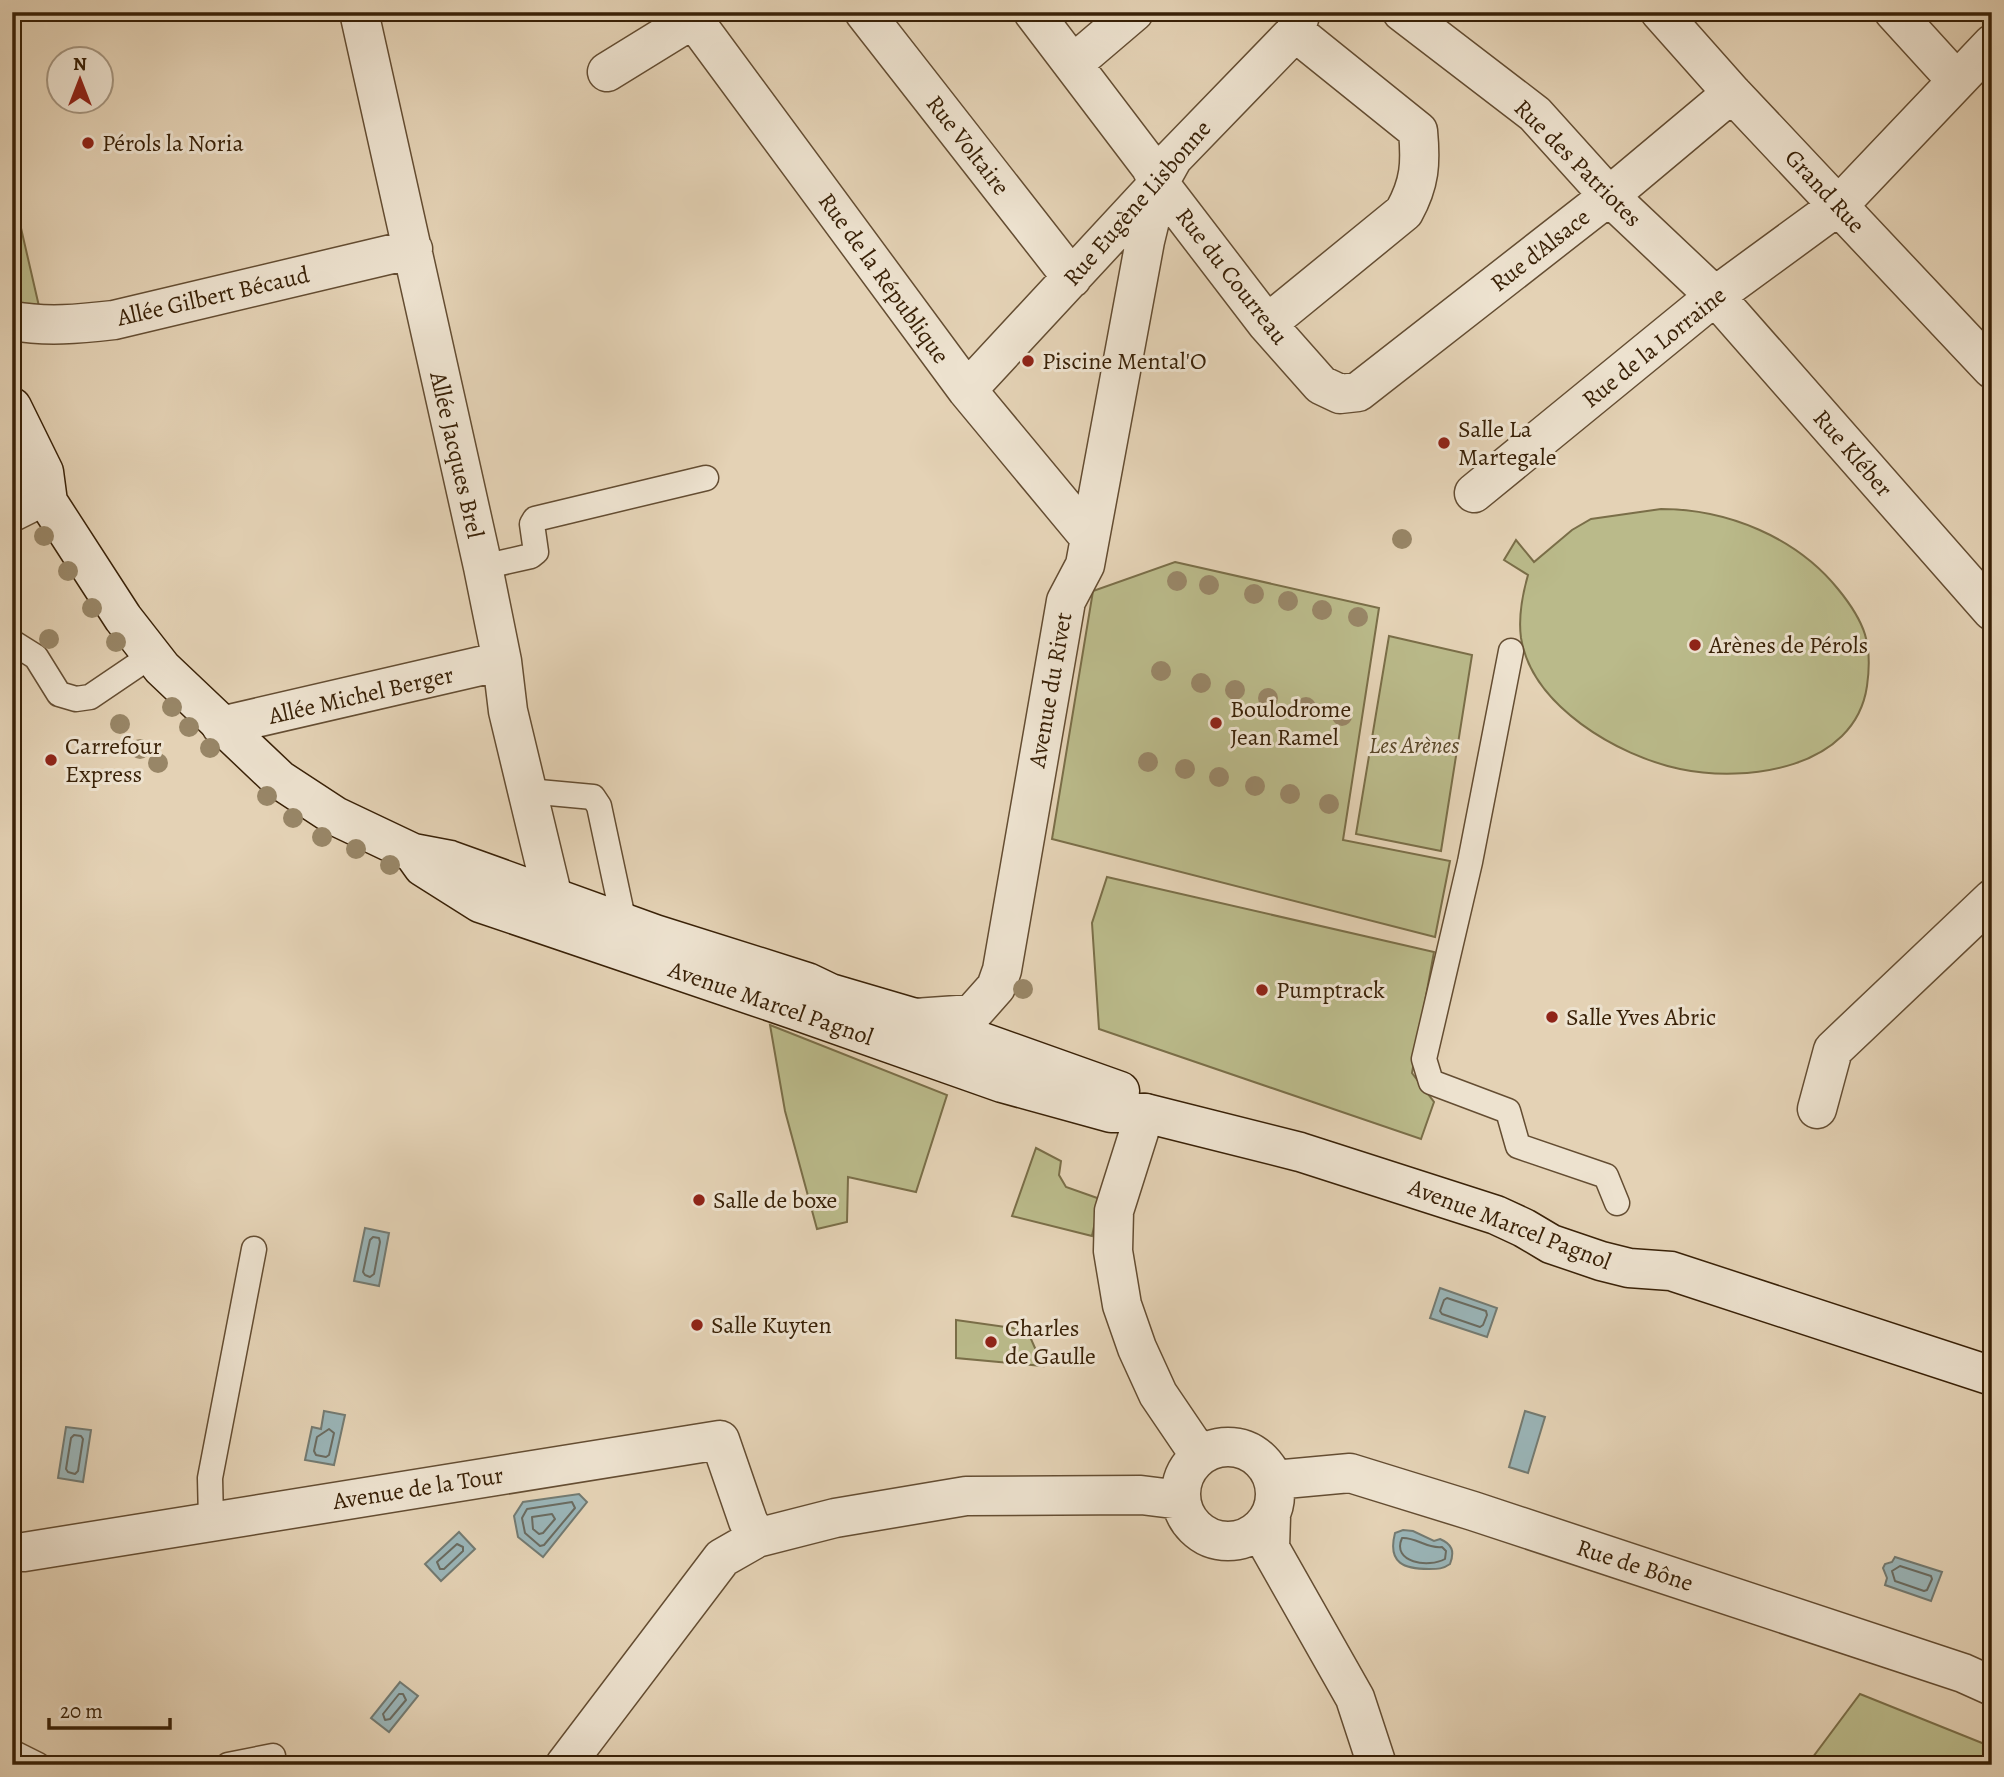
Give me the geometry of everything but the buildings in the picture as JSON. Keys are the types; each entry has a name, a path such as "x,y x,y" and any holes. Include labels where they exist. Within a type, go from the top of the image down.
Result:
{"street":[{"name":"Allée Jacques Brel","path":"359,12 483,567 502,662 508,711 553,898"},
{"name":"Rue Voltaire","path":"864,12 1072,278"},
{"name":"Rue du Courreau","path":"1033,12 1267,324 1321,386 1340,394"},
{"path":"1073,64 1134,12"},
{"name":"Rue des Patriotes","path":"1402,12 1535,114 1609,196 1715,296"},
{"name":"Grand Rue","path":"1660,12 1732,93 1992,369"},
{"path":"1894,12 1979,65"},
{"path":"607,72 691,15"},
{"name":"Rue de la République","path":"691,15 967,390 1089,537"},
{"name":"Rue Eugène Lisbonne","path":"967,390 1159,183 1173,158 1298,22"},
{"path":"1267,324 1404,212 1411,198 1421,161 1418,131 1298,22"},
{"name":"Rue de la Lorraine","path":"1474,493 1715,296 1838,206 1979,65"},
{"name":"Rue d'Alsace","path":"1340,394 1358,391 1609,196 1732,93"},
{"name":"Avenue du Rivet","path":"915,1018 972,1014 996,987 1002,971 1066,601 1085,565 1142,255 1159,183"},
{"name":"Allée Gilbert Bécaud","path":"12,321 39,326 114,320 413,249"},
{"name":"Rue Kléber","path":"1715,296 1992,611"},
{"name":"Avenue Marcel Pagnol","path":"12,407 44,472 48,502"},
{"name":"Avenue Marcel Pagnol","path":"12,470 19,481 48,502 123,618 162,668 280,780 335,816 413,853 450,860 624,923 807,982 830,993 915,1018 1121,1092 1146,1113"},
{"name":"Allée Michel Berger","path":"221,726 502,662"},
{"name":"Avenue Marcel Pagnol","path":"413,853 423,867 480,903 1002,1083 1111,1112 1146,1113 1300,1152 1496,1215 1551,1244 1601,1261 1629,1268 1671,1271 1992,1376"},
{"path":"1817,1109 1833,1050 1992,899"},
{"path":"1146,1113 1114,1212 1113,1251 1122,1305 1137,1348 1158,1394 1200,1456"},
{"name":"Avenue de la Tour","path":"12,1552 720,1440 748,1521 757,1538"},
{"path":"1272,1498 1252,1536 1238,1541 1209,1537 1195,1529 1186,1516 1181,1500 1185,1475 1200,1456 1214,1449 1243,1449 1267,1467 1272,1498 1270,1548 1355,1698 1377,1765"},
{"name":"Rue de Bône","path":"1272,1498 1350,1473 1964,1673 1992,1686"},
{"path":"565,1765 722,1558 757,1538 835,1518 966,1496 1141,1495 1181,1500"},
{"path":"1224,1541 1245,1555 1266,1580 1330,1707 1351,1765"}],"lane":[{"path":"483,567 531,556 536,552 532,524 536,519 706,478"},
{"path":"12,520 48,502"},
{"path":"12,642 36,657 59,694 76,699 90,697 152,655"},
{"path":"1511,651 1470,862 1423,1059 1431,1082 1508,1111 1518,1146 1606,1176 1617,1203"},
{"path":"528,791 593,797 599,806 624,923"},
{"path":"211,1520 210,1478 254,1249"},
{"path":"12,1752 38,1765"},
{"path":"228,1765 273,1756 260,1765"}],"green space":[{"path":"12,189 41,315 12,308"},
{"name":"Arènes de Pérols","path":"1661,509 1711,514 1735,521 1781,541 1821,571 1855,612 1868,646 1867,686 1858,714 1842,736 1820,752 1794,764 1765,771 1735,774 1680,769 1631,753 1605,740 1560,706 1542,685 1528,663 1521,638 1521,606 1528,575 1504,560 1516,540 1534,562 1572,530 1591,519"},
{"name":"Boulodrome Jean Ramel","path":"1175,562 1379,608 1343,840 1450,861 1435,937 1052,839 1093,591"},
{"name":"Les Arènes","path":"1389,636 1472,655 1441,851 1356,834"},
{"name":"Pumptrack","path":"1107,877 1434,952 1412,1073 1434,1102 1421,1139 1099,1029 1092,923"},
{"path":"770,1025 947,1095 916,1192 848,1177 847,1222 817,1229 785,1111"},
{"path":"1036,1148 1061,1161 1059,1175 1066,1187 1100,1199 1092,1236 1012,1216"},
{"path":"956,1320 1027,1330 1043,1366 956,1358"},
{"path":"1860,1694 1992,1747 1992,1765 1807,1765"}],"water":[{"path":"365,1228 389,1233 379,1286 354,1281"},
{"path":"1440,1288 1497,1308 1487,1337 1430,1318"},
{"path":"324,1411 345,1415 334,1465 305,1460 312,1427 321,1429"},
{"path":"1525,1411 1545,1417 1528,1473 1509,1467"},
{"path":"66,1427 91,1430 83,1482 58,1478"},
{"path":"579,1494 587,1502 543,1557 518,1537 514,1516 523,1502"},
{"path":"1403,1530 1447,1543 1452,1552 1450,1564 1429,1569 1412,1568 1400,1563 1396,1558 1393,1543 1395,1533"},
{"path":"459,1532 475,1549 441,1581 425,1564"},
{"path":"1895,1557 1942,1572 1931,1601 1885,1585 1887,1578 1883,1568"},
{"path":"400,1682 418,1696 389,1732 371,1718"}],"place":[{"name":"Pérols la Noria","path":"88,143"},
{"name":"Piscine Mental'O","path":"1028,361"},
{"name":"Salle La Martegale","path":"1444,443"},
{"name":"Arènes de Pérols","path":"1695,645"},
{"name":"Boulodrome Jean Ramel","path":"1216,723"},
{"name":"Carrefour Express","path":"51,760"},
{"name":"Pumptrack","path":"1262,990"},
{"name":"Salle Yves Abric","path":"1552,1017"},
{"name":"Salle de boxe","path":"699,1200"},
{"name":"Salle Kuyten","path":"697,1325"},
{"name":"Charles de Gaulle","path":"991,1342"}]}
